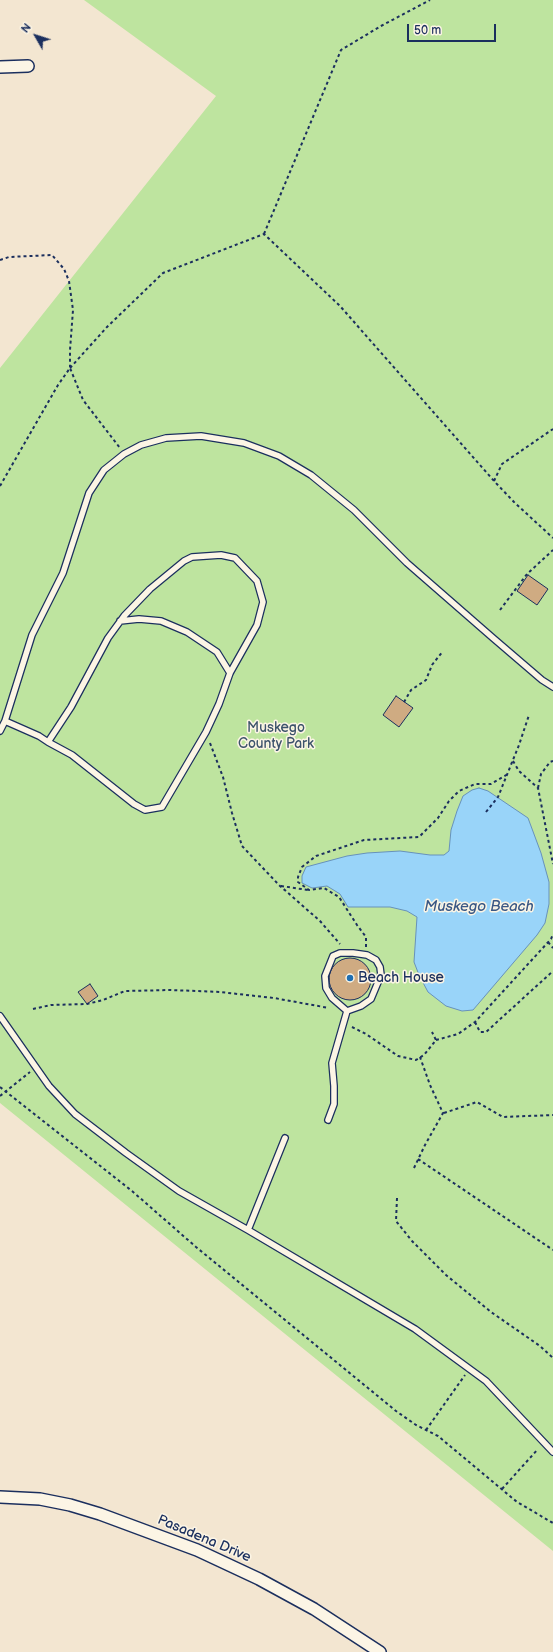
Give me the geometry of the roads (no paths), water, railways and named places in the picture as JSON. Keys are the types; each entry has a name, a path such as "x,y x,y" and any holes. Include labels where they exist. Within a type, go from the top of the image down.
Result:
{"street":[{"path":"0,67 28,66"},
{"name":"Pasadena Drive","path":"0,1497 40,1499 70,1505 100,1514 197,1550 259,1578 314,1608 380,1652"}],"lane":[{"path":"0,731 5,721 32,635 63,573 89,493 104,470 124,454 141,445 166,438 202,436 244,442 279,456 310,475 354,510 407,563 542,680 553,687"},
{"path":"5,721 39,736 48,742 72,755 134,804 145,810 162,806 206,732 219,704 230,673 257,625 263,602 257,581 234,558 221,555 192,557 184,561 150,589 120,621 108,638 71,707 48,742"},
{"path":"120,621 139,619 161,621 187,632 217,652 230,673"},
{"path":"340,953 366,955 376,960 380,967 381,975 371,999 361,1006 347,1011 332,998 326,988 325,976 334,956 340,953"},
{"path":"328,1120 334,1104 332,1063 347,1011"},
{"path":"0,1016 49,1086 75,1114 179,1191 415,1328 486,1381 553,1452"},
{"path":"248,1230 285,1138"}],"water":[{"name":"Muskego Beach","path":"479,788 488,791 528,818 541,853 549,882 549,904 545,923 537,935 473,1010 462,1011 446,1006 428,992 419,975 414,962 417,917 407,911 390,907 348,907 340,894 327,886 312,888 302,883 302,876 306,867 347,856 367,853 400,851 430,855 444,855 449,851 451,830 463,796 472,790"}],"place":[{"name":"Beach House","path":"350,978"}],"park label":[{"name":"Muskego County Park","path":"276,736"}]}
